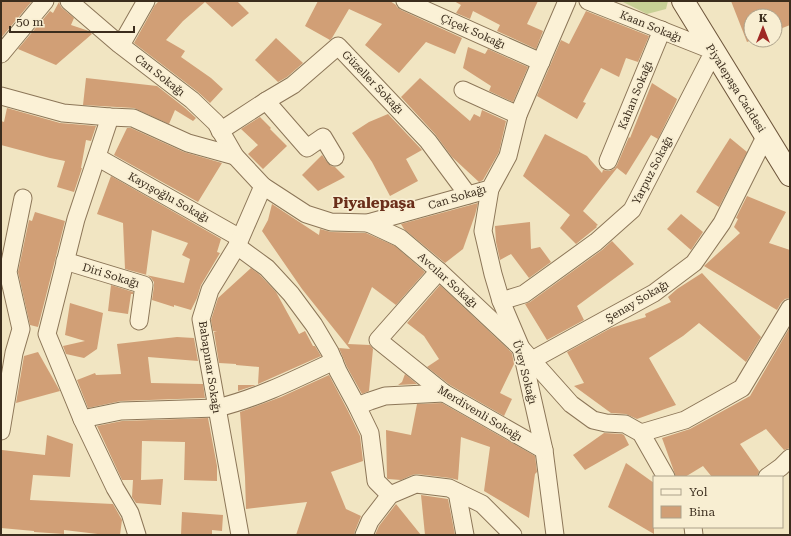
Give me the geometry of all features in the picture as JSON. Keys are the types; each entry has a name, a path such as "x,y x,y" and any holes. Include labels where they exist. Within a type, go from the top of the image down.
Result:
{"street":[{"path":"1,54 45,1"},
{"name":"Can Sokağı","path":"69,1 121,45 192,100 216,123 235,156 264,186 306,214 331,222 368,223 490,188 508,156 518,115 567,1"},
{"path":"121,45 146,1"},
{"name":"Çiçek Sokağı","path":"405,1 541,62"},
{"name":"Kaan Sokağı","path":"588,1 714,51"},
{"name":"Piyalepaşa Caddesi","path":"683,1 790,175"},
{"name":"Kahan Sokağı","path":"608,161 662,30"},
{"name":"Güzeller Sokağı","path":"220,131 294,85 338,46 428,141 468,195"},
{"name":"Yarpuz Sokağı","path":"501,301 524,294 596,242 632,210 714,51"},
{"path":"463,90 518,115"},
{"path":"1,96 63,113 133,118 188,143 235,156"},
{"path":"266,101 308,148 323,137 335,157"},
{"path":"110,117 76,219 47,334 82,419 130,513 137,535"},
{"name":"Şenay Sokağı","path":"526,354 654,293 694,263 722,223 766,135"},
{"name":"Kayışoğlu Sokağı","path":"97,157 239,242 267,268 291,294 314,325 358,406 370,433 376,481 390,495"},
{"name":"Babapınar Sokağı","path":"240,535 201,319 210,290 239,242 264,186"},
{"name":"Üvey Sokağı","path":"490,188 482,231 501,301 526,354 544,450 554,535"},
{"path":"1,431 8,352 21,329 4,271 23,198"},
{"name":"Avcılar Sokağı","path":"368,223 400,238 439,271 526,354"},
{"name":"Diri Sokağı","path":"66,261 144,285 139,321"},
{"name":"Merdivenli Sokağı","path":"439,271 378,340 444,393 544,450"},
{"path":"640,433 685,420 742,388 790,308"},
{"path":"21,329 47,334"},
{"path":"526,354 571,404 593,420 606,423 625,424 640,433 665,476"},
{"path":"82,419 128,410 217,408 248,399 287,384 334,361"},
{"path":"358,406 370,400 385,396 444,393"},
{"path":"768,476 790,458"},
{"path":"364,535 370,521 390,495 416,484 449,488 482,504 513,535"},
{"path":"457,492 465,535"}],"green space":[{"path":"621,1 668,1 666,9 647,14"}],"building":[{"path":"1,1 32,1 1,38"},
{"path":"159,1 237,1 249,13 232,27 205,2 183,21 166,40 185,51 181,57 211,78 223,89 210,103 134,43 155,5"},
{"path":"318,1 390,1 401,10 462,38 455,54 426,42 399,73 365,45 382,24 349,9 330,40 305,26"},
{"path":"454,1 538,1 527,24 543,31 536,49 497,31 500,25 473,11 470,19 456,13 461,5"},
{"path":"731,1 790,1 790,25 783,28 783,8 743,8 743,32"},
{"path":"59,2 62,8 74,18 71,25 89,31 92,34 56,65 18,49 50,11 53,13"},
{"path":"586,11 649,36 638,62 626,58 619,77 601,68 583,102 586,103 577,119 537,96 561,40 569,44"},
{"path":"276,38 303,63 287,77 278,82 255,60"},
{"path":"468,47 485,54 488,49 528,67 513,102 489,91 491,86 463,68"},
{"path":"86,78 157,86 196,118 193,121 175,110 169,124 134,108 83,105"},
{"path":"420,78 470,121 474,114 480,117 482,110 506,121 499,152 483,180 479,182 452,157 435,134 401,97"},
{"path":"652,83 677,99 676,102 658,139 651,135 626,175 617,168 583,211 598,225 576,244 560,228 570,215 523,176 545,134 587,156 602,173 603,170 609,171 614,169 629,137 630,138"},
{"path":"7,108 60,123 96,126 91,141 86,140 82,168 74,192 57,187 65,161 1,145 1,121 4,122"},
{"path":"388,114 422,150 406,159 418,181 390,196 372,162 352,133 369,122"},
{"path":"260,117 287,146 263,169 248,154 258,145 241,129"},
{"path":"127,128 131,128 184,152 222,163 198,202 114,155"},
{"path":"730,138 747,152 719,207 696,192"},
{"path":"322,155 331,166 335,167 345,177 318,191 302,175"},
{"path":"111,176 221,239 217,252 220,253 201,285 191,310 174,305 174,307 152,300 154,282 147,275 184,283 190,259 182,255 188,243 152,230 146,275 125,269 123,223 97,214"},
{"path":"747,196 786,212 769,243 790,250 790,298 785,299 777,310 704,266 740,233 734,227 738,219 736,218"},
{"path":"478,203 463,249 445,263 404,229 401,224"},
{"path":"272,204 319,235 320,229 331,232 366,233 395,246 425,272 396,305 372,287 348,344 370,345 373,349 369,391 362,394 347,367 339,348 350,349 302,289 262,231 268,220"},
{"path":"35,212 65,221 38,327 30,325 18,272 29,220 32,221"},
{"path":"681,214 703,232 691,250 667,229"},
{"path":"530,222 531,249 540,247 551,262 529,278 511,254 500,260 496,242 495,226"},
{"path":"612,241 634,264 577,306 584,320 547,340 525,304 530,302 602,250"},
{"path":"251,268 276,292 299,334 305,331 313,346 315,346 321,356 258,384 259,367 219,363 214,332 217,332 213,331 211,320 218,298"},
{"path":"702,273 761,337 746,362 699,323 683,336 649,358 676,405 637,419 626,414 611,413 574,386 584,383 567,352 611,328 646,317 645,314 671,302 668,297 677,289"},
{"path":"111,285 133,292 133,294 131,294 128,314 108,311"},
{"path":"440,285 512,353 514,364 500,393 512,399 504,416 450,385 427,367 439,359 424,336 407,323"},
{"path":"70,303 103,313 97,349 84,358 66,354 63,346 85,341 65,335"},
{"path":"790,327 790,448 784,450 766,429 740,444 759,471 757,476 711,476 703,466 687,476 676,476 662,438 690,429 750,396"},
{"path":"177,337 194,338 198,361 148,357 151,383 203,384 205,398 121,401 88,408 77,380 95,373 96,375 121,374 117,344"},
{"path":"38,352 60,391 16,403 24,356"},
{"path":"405,374 417,384 398,385 402,382"},
{"path":"329,375 360,436 363,461 331,472 346,509 361,516 354,535 296,535 307,502 246,509 240,412 281,397"},
{"path":"238,385 256,385 238,391"},
{"path":"442,403 535,456 537,472 535,474 529,518 484,491 490,447 461,437 458,480 417,474 401,480 387,478 386,430 411,435 417,404"},
{"path":"208,418 217,466 217,481 184,480 185,442 142,441 141,480 163,479 161,505 136,503 132,497 133,480 122,480 97,426 122,421"},
{"path":"604,433 622,434 629,445 585,470 573,455"},
{"path":"47,435 73,444 70,477 33,475 30,500 113,504 122,520 120,535 106,535 64,530 64,534 1,528 2,450 45,455"},
{"path":"626,463 653,482 654,534 608,507"},
{"path":"421,495 448,499 455,535 425,535"},
{"path":"396,504 421,535 375,535 379,526"},
{"path":"182,512 223,515 222,531 212,530 212,535 181,535"}],"district":[{"name":"Piyalepaşa","path":"374,203"}]}
